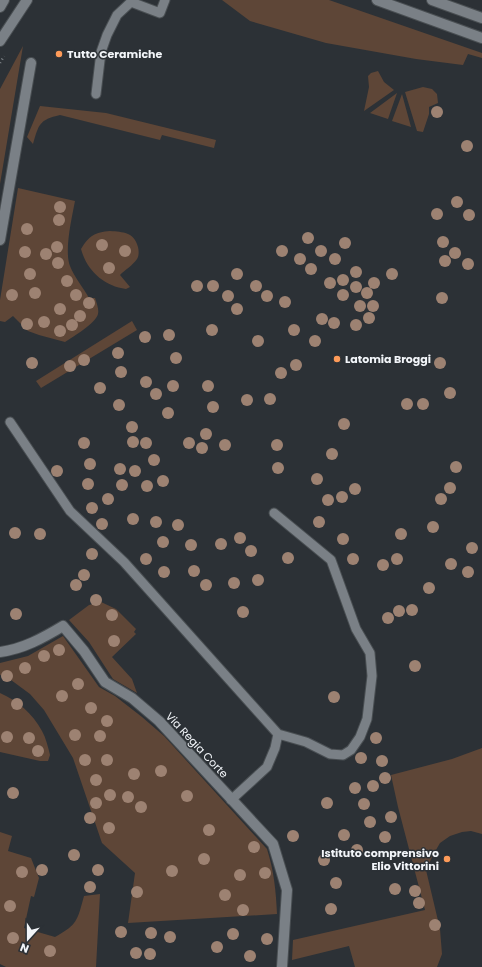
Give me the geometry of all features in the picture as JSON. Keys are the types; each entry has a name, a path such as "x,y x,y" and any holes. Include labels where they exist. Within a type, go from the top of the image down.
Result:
{"street":[{"path":"0,7 4,0"},
{"path":"0,41 27,0"},
{"path":"377,0 482,38"},
{"path":"432,0 482,18"},
{"path":"0,240 31,62"},
{"name":"Via Regia Corte","path":"0,652 9,651 38,641 63,626 84,651 105,682 132,698 158,721 273,844 288,890 282,967"}],"lane":[{"path":"96,94 101,52 107,35 117,15 131,2 160,13 165,0"},
{"path":"10,422 70,511 124,562 278,734 306,742 330,754 343,756 351,750 360,737 367,719 372,676 370,654 356,629 331,560 274,513"},
{"path":"231,800 267,767 275,748 278,734"}],"shaded area":[{"path":"222,0 329,0 482,53 482,58 468,54 463,65 416,59 326,43 250,21"},
{"path":"23,46 0,184 0,89"},
{"path":"378,71 384,82 394,90 364,111 369,87 368,76 371,73"},
{"path":"423,87 432,89 437,94 438,103 429,107 429,114 423,132 417,131 405,92"},
{"path":"397,93 388,119 370,113"},
{"path":"402,94 411,127 392,121"},
{"path":"40,106 106,113 216,140 214,148 162,135 160,140 60,115 48,119 41,124 33,144 27,137"},
{"path":"18,188 75,201 69,234 68,260 74,274 89,298 95,298 98,306 98,314 89,325 65,342 28,331 13,316 5,322 0,321 0,300"},
{"path":"110,231 124,233 131,236 134,238 138,247 139,253 137,259 120,275 130,287 126,289 111,285 92,271 87,264 81,249 90,238 96,234"},
{"path":"132,321 137,330 41,388 36,381"},
{"path":"101,602 116,609 136,629 134,632 136,634 112,657 132,679 137,693 113,679 89,642 69,620 89,605"},
{"path":"63,636 99,687 115,696 164,736 267,849 274,881 277,914 128,923 135,873 102,843 73,758 44,710 30,694 11,680 0,675 0,663 28,656"},
{"path":"0,693 24,708 34,719 48,746 50,755 48,761 40,761 0,752"},
{"name":"Istituto comprensivo Elio Vittorini","path":"482,748 482,834 471,831 450,836 440,843 426,870 440,929 442,954 437,967 355,967 349,946 292,960 293,940 425,910 391,775 452,759"},
{"path":"0,832 12,836 8,851 31,858 39,878 34,897 31,896 24,928 55,937 68,929 76,921 84,896 100,894 96,967 6,967 0,964"}],"place":[{"name":"Tutto Ceramiche","path":"59,54"},
{"name":"Latomia Broggi","path":"337,359"},
{"name":"Istituto comprensivo Elio Vittorini","path":"447,859"}]}
